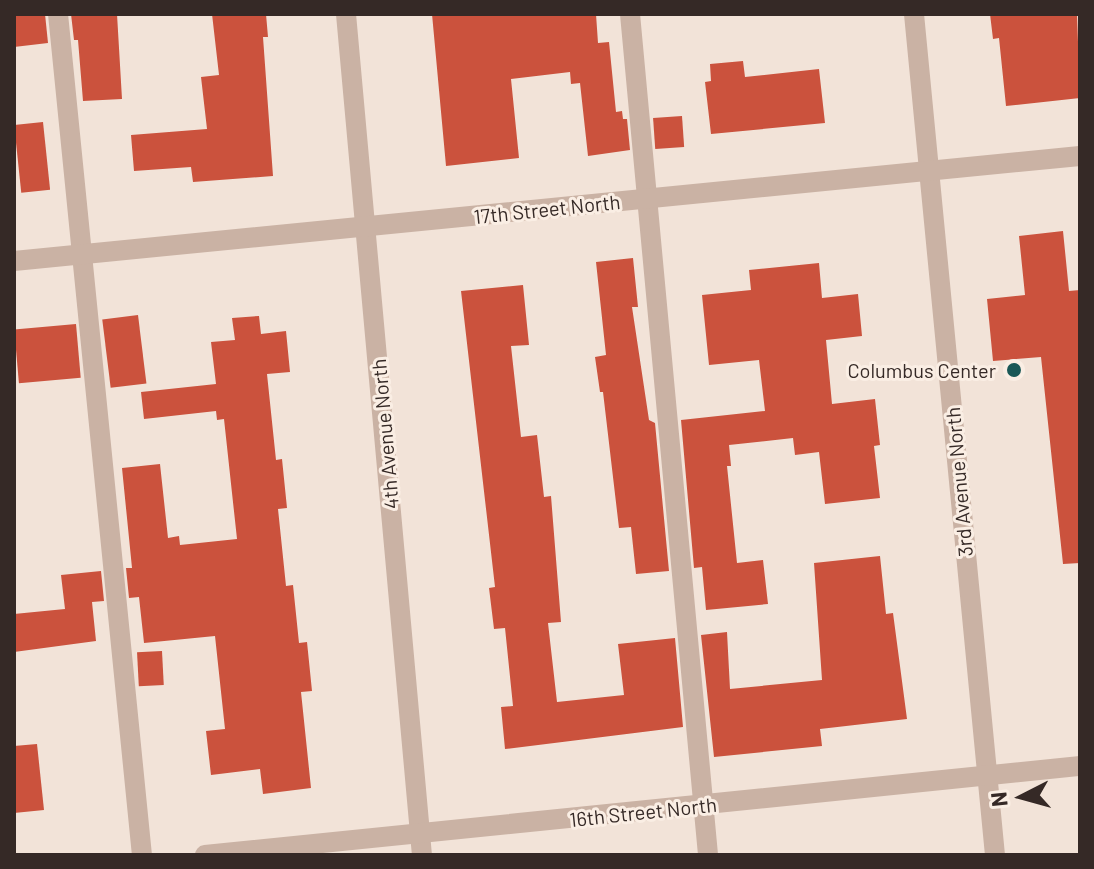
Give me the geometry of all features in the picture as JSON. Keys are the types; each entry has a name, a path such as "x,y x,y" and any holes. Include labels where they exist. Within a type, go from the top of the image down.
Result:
{"street":[{"path":"58,14 142,855"},
{"name":"4th Avenue North","path":"346,14 421,845"},
{"path":"630,14 708,855"},
{"name":"3rd Avenue North","path":"914,14 995,855"},
{"name":"17th Street North","path":"14,261 1080,156"},
{"name":"16th Street North","path":"205,855 421,845 703,806 1080,766"}],"building":[{"path":"14,14 45,14 48,43 14,47"},
{"path":"71,14 117,14 122,99 83,101 78,40 74,40"},
{"path":"212,14 266,14 268,37 263,37 273,176 193,182 191,167 134,171 131,135 207,129 201,77 219,75"},
{"path":"432,14 596,14 598,43 609,42 616,112 622,111 623,119 627,119 630,150 588,156 580,83 571,84 570,72 511,79 519,158 446,166"},
{"path":"990,14 1077,14 1080,98 1006,106 999,38 993,39"},
{"path":"743,61 745,77 819,69 825,123 711,134 705,82 711,81 710,64"},
{"path":"682,116 684,147 655,149 653,118"},
{"path":"43,122 50,190 21,193 14,125"},
{"path":"1063,231 1069,291 1080,290 1080,563 1063,564 1041,357 993,361 987,299 1025,295 1019,236"},
{"path":"633,258 638,307 632,307 649,420 655,423 669,571 636,574 631,527 619,528 603,392 600,392 595,357 606,355 596,262"},
{"path":"819,263 822,298 858,294 862,336 826,340 832,404 875,399 880,445 874,446 880,498 825,504 819,452 795,455 793,438 729,445 731,466 727,466 737,563 763,560 768,604 706,610 702,567 694,568 681,420 765,411 759,360 709,365 702,295 751,290 749,270"},
{"path":"523,285 529,345 511,346 521,437 537,435 544,497 551,496 561,622 548,623 557,702 624,695 618,644 675,638 683,727 505,749 501,707 513,706 505,628 494,629 489,588 495,587 461,291"},
{"path":"138,315 146,383 111,388 102,319"},
{"path":"259,316 261,334 286,331 290,372 267,374 276,460 282,459 287,508 278,509 286,586 293,585 299,643 307,642 312,691 301,692 311,788 263,794 260,769 211,775 206,731 225,729 215,636 144,643 139,597 129,598 126,568 132,568 122,468 160,464 168,538 179,536 180,545 237,539 224,419 217,420 216,411 144,419 141,392 216,384 211,342 235,340 232,318"},
{"path":"76,324 81,378 19,383 14,329"},
{"path":"880,556 886,614 893,613 907,719 820,729 822,746 714,757 701,635 727,632 730,689 822,680 814,563"},
{"path":"101,571 104,601 92,602 96,641 14,652 14,614 65,609 61,575"},
{"path":"162,651 164,685 139,686 137,652"},
{"path":"37,744 44,810 14,813 14,746"}],"place":[{"name":"Columbus Center","path":"1014,370"}]}
